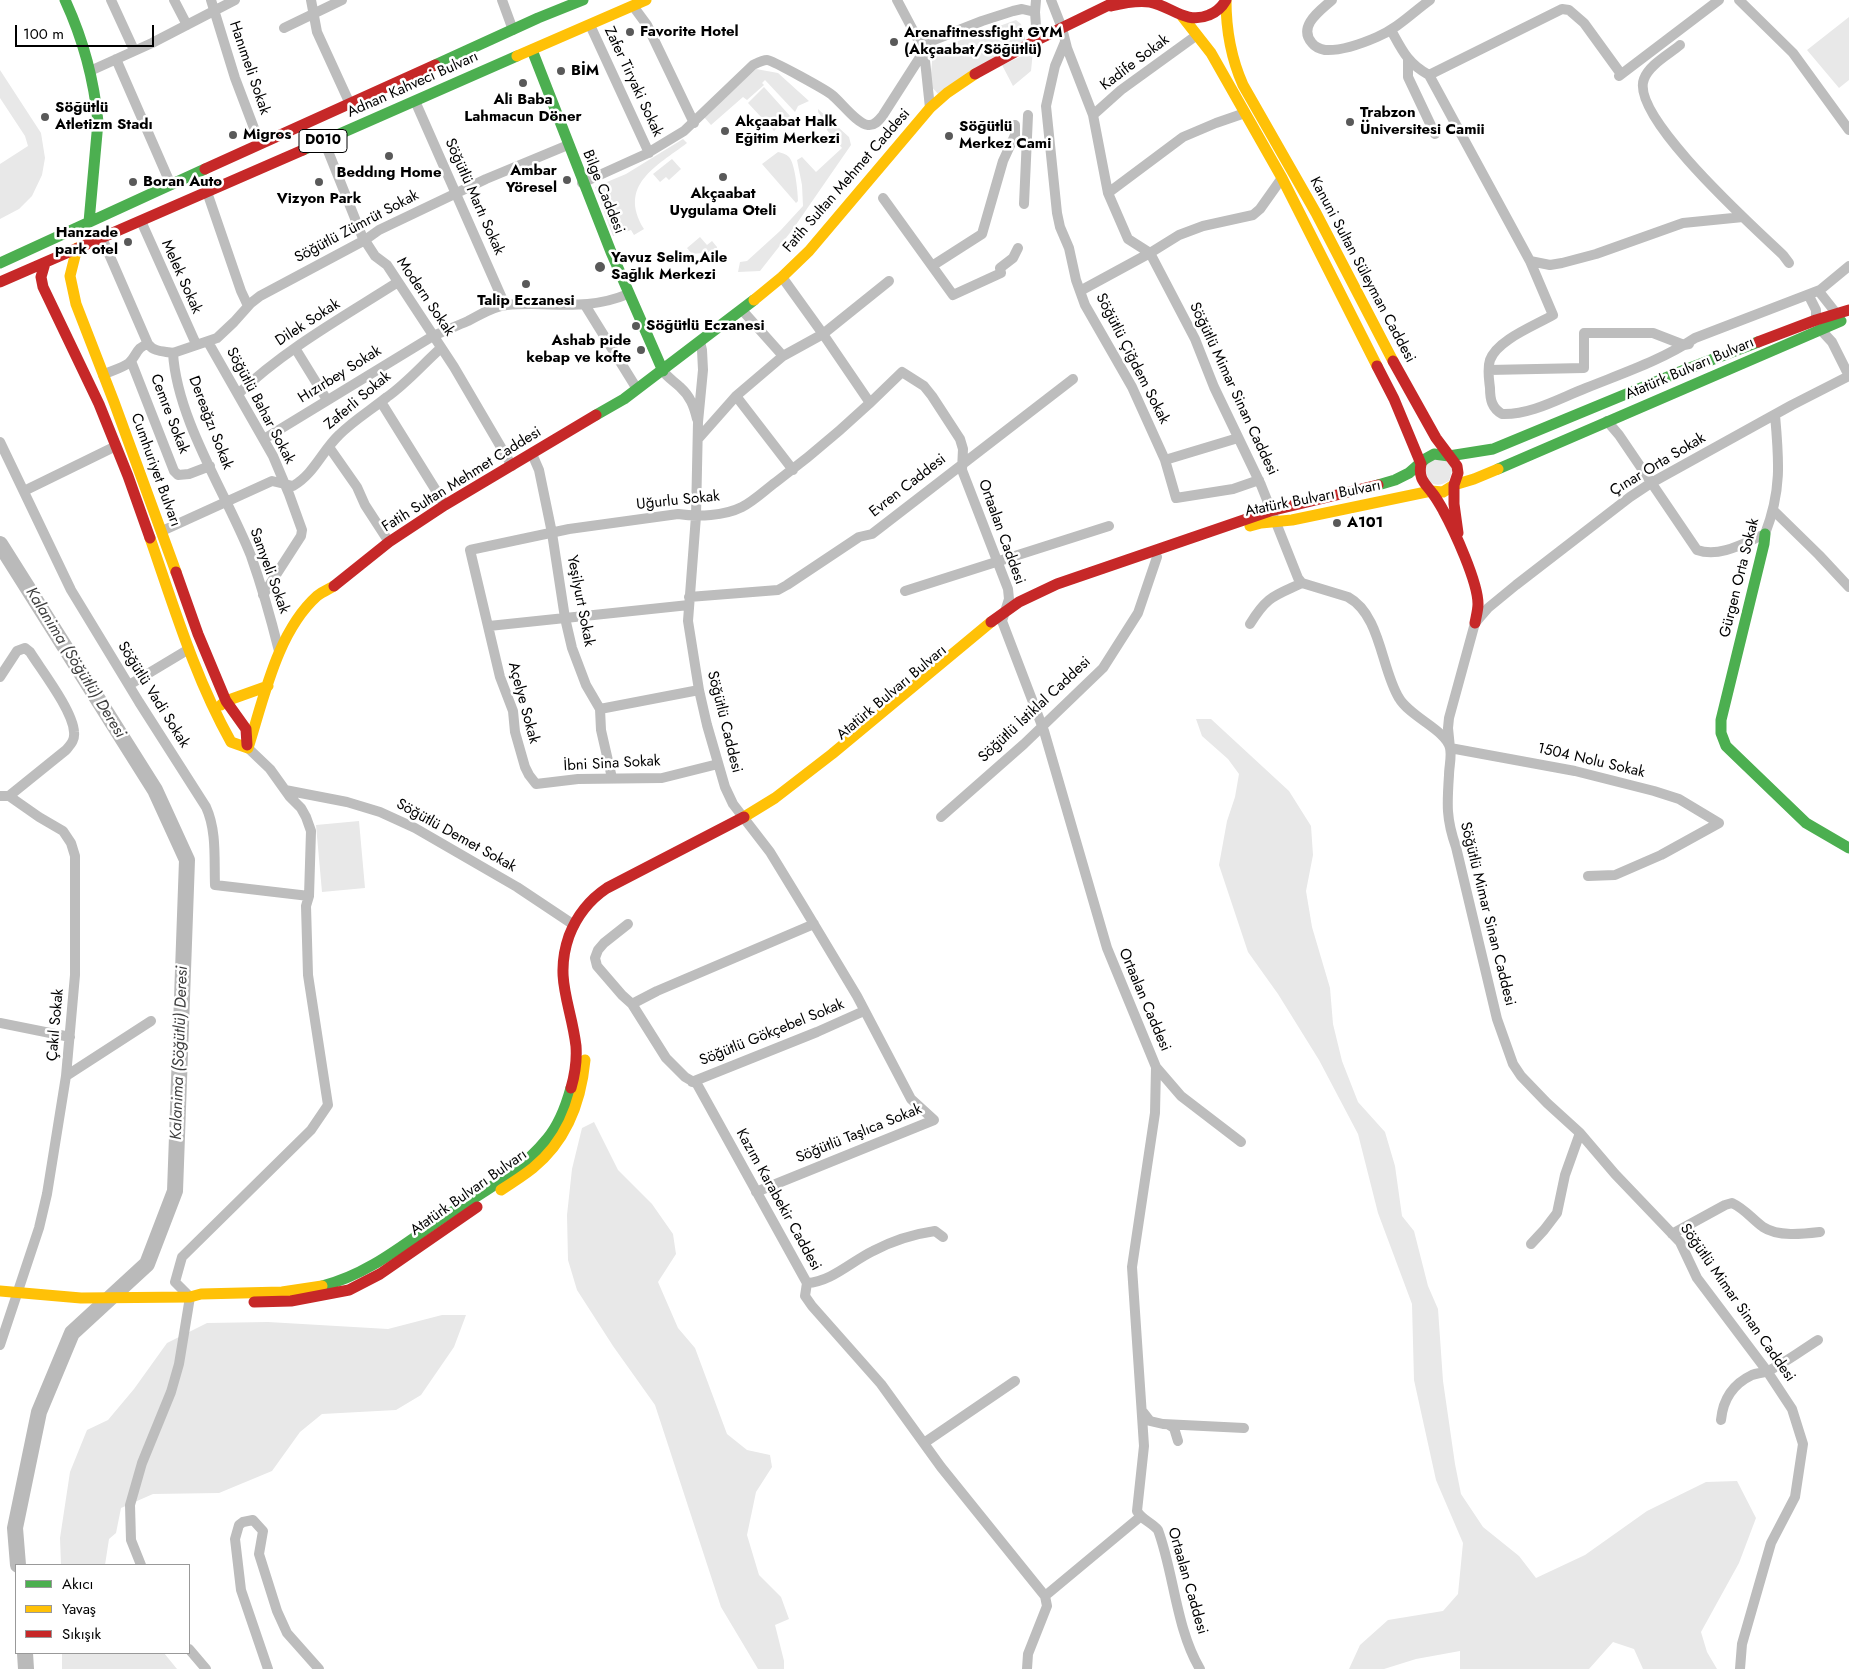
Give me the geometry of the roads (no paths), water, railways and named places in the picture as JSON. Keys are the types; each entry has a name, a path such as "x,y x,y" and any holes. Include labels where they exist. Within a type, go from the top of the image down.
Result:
{"main road":[{"path":"65,0 83,44 90,71 98,122 89,222"},
{"name":"Adnan Kahveci Bulvarı","path":"0,263 260,144 583,0"},
{"name":"Adnan Kahveci Bulvarı","path":"0,282 646,0"},
{"name":"Fatih Sultan Mehmet Caddesi","path":"248,748 279,651 301,614 318,595 334,586 389,542 445,505 637,389 742,310 782,277 809,251 930,108 947,93 962,82 1037,40 1083,18 1100,5 1119,0"},
{"name":"Fatih Sultan Mehmet Caddesi","path":"1100,5 1142,1 1165,6 1182,16 1195,18 1209,16 1218,10 1226,0"},
{"name":"Kanuni Sultan Süleyman Caddesi","path":"1226,0 1230,50 1243,85 1316,213 1398,371 1436,438 1457,466 1454,504 1462,551 1477,597 1478,604 1475,623"},
{"path":"1180,2 1182,16"},
{"name":"Kanuni Sultan Süleyman Caddesi","path":"1182,16 1211,53 1282,178 1390,390 1421,464 1419,470 1422,483 1431,491 1462,551"},
{"name":"Bilge Caddesi","path":"532,50 582,183 628,294 663,370"},
{"name":"Cumhuriyet Bulvarı","path":"45,263 41,277 43,287 99,404 116,446 213,710 231,742 248,748 246,730 226,701 198,634 162,531 76,304 70,284 70,276 78,248"},
{"name":"Atatürk Bulvarı Bulvarı","path":"1004,616 1063,589 1261,523 1277,522 1431,491 1444,492 1454,485 1474,479 1607,421 1818,324 1836,313 1849,310"},
{"name":"Atatürk Bulvarı Bulvarı","path":"190,1296 199,1302 291,1301 325,1296 348,1290 380,1274 534,1168 552,1149 568,1126 579,1098 584,1078 585,1060 582,1033 570,966 572,952 583,920 590,911 608,895 745,820 791,787 1026,598 1057,584 1270,511 1381,484 1410,473 1425,459 1434,454 1449,456 1494,450 1676,373 1818,324 1849,318"},
{"name":"Gürgen Orta Sokak","path":"1765,534 1721,720 1721,733 1726,746 1806,823 1849,848"},
{"path":"213,710 226,701 268,686"},
{"name":"Atatürk Bulvarı Bulvarı","path":"0,1291 17,1294 81,1298 174,1297 201,1294 270,1292 308,1288 346,1278 387,1255 502,1178 537,1151 556,1126 563,1111 576,1070 575,1043 563,984 562,967 564,953 574,925 587,904 606,888 745,820"}],"street":[{"path":"111,0 134,50"},
{"path":"174,0 187,25"},
{"path":"90,71 187,25 213,5 235,0"},
{"path":"311,0 315,13 317,32 350,104"},
{"path":"284,28 342,0"},
{"path":"502,0 513,30"},
{"path":"898,0 922,48 930,108"},
{"path":"1036,0 1037,40"},
{"path":"1051,0 1093,115 1108,193 1128,239 1150,252"},
{"path":"1332,0 1307,26 1309,39 1318,48 1331,50 1352,46 1391,30 1430,0"},
{"path":"1428,75 1562,9 1570,10 1584,23 1620,75 1719,0"},
{"path":"1739,0 1793,53 1849,130"},
{"name":"Hanımeli Sokak","path":"213,5 236,78 260,144"},
{"path":"633,6 647,25 694,123"},
{"path":"582,183 649,153 684,131 753,65 766,60 828,91 862,123 873,125 883,115 922,48 982,21 1022,9 1035,12"},
{"name":"Zafer Tiryaki Sokak","path":"590,25 649,153"},
{"path":"1391,30 1408,60 1428,75 1530,261 1553,316 1512,337 1502,345 1490,360 1490,398 1493,406 1502,414 1518,413 1545,404 1631,370 1684,345 1820,294 1849,270"},
{"name":"Kadife Sokak","path":"1093,115 1121,90 1197,35"},
{"name":"Söğütlü Çiğdem Sokak","path":"1065,42 1051,81 1046,106 1047,124 1057,213 1060,227 1069,248 1080,291 1093,320 1132,387 1165,460 1176,498 1233,489 1259,480"},
{"path":"1680,45 1650,69 1644,79 1642,88 1646,101 1660,127 1672,142 1789,263"},
{"path":"116,59 171,185"},
{"path":"1408,60 1408,77 1434,134"},
{"name":"Söğütlü Martı Sokak","path":"415,101 505,305"},
{"path":"1108,193 1183,137 1245,113"},
{"path":"1024,204 1028,115"},
{"path":"932,266 982,234 1003,161 1015,135 1015,125"},
{"name":"Modern Sokak","path":"324,141 365,240 375,256 387,266 441,348 487,420 512,466"},
{"name":"Söğütlü Zümrüt Sokak","path":"173,353 217,338 260,296 365,240 379,230 486,179 568,145"},
{"path":"1080,291 1188,230 1253,215 1260,209 1282,178"},
{"path":"207,192 241,291 248,306"},
{"path":"883,198 953,295 1001,273 1000,268 1013,258 1018,248"},
{"path":"1530,261 1550,265 1562,263 1596,254 1683,223 1743,216"},
{"name":"Melek Sokak","path":"141,221 196,344"},
{"path":"102,238 151,349 173,353"},
{"name":"Söğütlü Mimar Sinan Caddesi","path":"1150,252 1195,339 1214,387 1259,480 1270,511 1277,522 1280,535 1302,583"},
{"path":"1684,345 1695,338 1820,290 1849,266"},
{"path":"782,277 824,334 870,403"},
{"path":"698,438 736,396 783,356 824,334 889,280"},
{"name":"Dilek Sokak","path":"238,394 255,378 294,348 398,282"},
{"path":"505,305 585,305 604,302 628,294"},
{"path":"1820,294 1836,313"},
{"path":"1810,298 1816,310 1818,324 1832,342 1849,376"},
{"name":"Hızırbey Sokak","path":"264,439 432,336 505,305"},
{"path":"585,305 637,389"},
{"path":"742,310 783,356"},
{"path":"1489,370 1584,368 1584,333 1653,333 1684,345"},
{"name":"Söğütlü Bahar Sokak","path":"208,342 264,439 285,485 302,530 301,536 263,596"},
{"name":"Söğütlü Caddesi","path":"700,342 703,370 698,422 696,516 689,601 689,627 706,725 733,804 770,852 857,996 892,1063"},
{"path":"103,375 127,364 141,346 148,344"},
{"path":"294,348 328,400"},
{"name":"Zaferli Sokak","path":"162,531 272,481 293,486 301,481 338,436 365,412 389,397 441,348"},
{"name":"Dereağzı Sokak","path":"173,353 175,374 181,395 226,502"},
{"name":"Cemre Sokak","path":"131,360 174,471 178,475 184,475 210,466"},
{"path":"663,370 667,377 686,394 692,403 698,422"},
{"name":"Uğurlu Sokak","path":"470,550 552,533 678,514 696,516 722,513 742,507 793,470 870,403 902,372"},
{"name":"Ortaalan Caddesi","path":"902,372 924,386 960,439 964,449 962,470 1008,589 1009,599 1004,616 1042,726 1106,948 1156,1067 1155,1113 1132,1267 1144,1446 1136,1511 1140,1517 1154,1524 1158,1530 1193,1658 1200,1669"},
{"name":"Çınar Orta Sokak","path":"1475,623 1488,608 1516,585 1651,483 1792,404 1849,376"},
{"name":"Evren Caddesi","path":"489,626 769,591 787,585 859,537 872,534 1074,379"},
{"path":"736,396 793,470"},
{"path":"381,402 445,505"},
{"name":"Gürgen Orta Sokak","path":"1765,534 1778,490 1779,467 1774,415"},
{"path":"1607,421 1619,435 1697,550 1713,553 1765,534"},
{"path":"1165,460 1238,438"},
{"name":"Söğütlü Vadi Sokak","path":"0,442 66,582 208,812 213,834 215,885 309,896"},
{"path":"24,491 116,446"},
{"path":"328,448 357,486 365,505 389,542"},
{"name":"Yeşilyurt Sokak","path":"532,454 539,470 552,533 564,618 572,648 586,685 600,709 600,730 612,778"},
{"name":"Samyeli Sokak","path":"226,502 250,556 271,618 279,651"},
{"path":"1773,510 1819,554 1849,587"},
{"path":"905,591 1109,526"},
{"name":"Açelye Sokak","path":"470,550 500,677 513,711 515,732 529,775 536,784"},
{"name":"Söğütlü İstiklal Caddesi","path":"941,817 1103,668 1138,613 1157,557"},
{"path":"1250,624 1260,607 1269,598 1302,583 1348,597 1355,601 1367,616 1401,701 1412,714 1438,732 1450,748"},
{"name":"Söğütlü Mimar Sinan Caddesi","path":"1475,623 1448,718 1450,748 1447,811 1449,827 1456,847 1497,1020 1513,1064 1521,1076 1547,1104 1580,1133 1614,1174 1680,1242 1697,1278 1767,1371 1792,1408 1804,1444 1795,1497 1771,1542 1742,1644 1740,1669"},
{"path":"0,677 17,651 25,648 30,652 69,714 74,732 73,741 66,750 4,796"},
{"path":"129,685 189,649"},
{"path":"600,709 699,690"},
{"path":"141,1564 131,1540 130,1505 142,1463 171,1392 179,1364 190,1296 175,1282 182,1257 311,1130 328,1105 308,975 306,906 309,896 311,831 301,808 270,769 248,748"},
{"name":"1504 Nolu Sokak","path":"1450,748 1576,771 1654,791 1679,799 1719,823 1661,855 1615,875 1588,876"},
{"name":"İbni Sina Sokak","path":"536,784 578,779 662,778 718,764"},
{"name":"Söğütlü Demet Sokak","path":"286,790 347,802 380,812 415,828 517,887 574,925"},
{"name":"Çakıl Sokak","path":"0,1345 38,1228 46,1194 66,1076 75,976 75,856 71,843 64,831 4,796"},
{"name":"Kazım Karabekir Caddesi","path":"628,924 598,950 595,958 597,966 622,996 632,1004 666,1058 692,1082 697,1084 807,1284 805,1296 812,1306 881,1384 924,1443 1046,1596"},
{"path":"632,1004 657,991 814,924"},
{"name":"Söğütlü Gökçebel Sokak","path":"692,1082 864,1011"},
{"path":"66,1076 151,1021"},
{"path":"0,1023 70,1037"},
{"name":"Söğütlü Taşlıca Sokak","path":"756,1192 934,1120 911,1099 892,1063"},
{"path":"1156,1067 1182,1096 1241,1142"},
{"path":"1531,1244 1557,1213 1565,1175 1580,1133"},
{"path":"1672,1234 1732,1203 1740,1207 1765,1228 1794,1236 1820,1232"},
{"path":"807,1284 826,1278 873,1251 918,1233 935,1232 943,1237"},
{"path":"1721,1420 1722,1407 1727,1396 1736,1385 1754,1374 1767,1371 1818,1340"},
{"path":"924,1443 1015,1382"},
{"path":"1143,1412 1150,1422 1169,1425 1244,1428"},
{"path":"1169,1425 1174,1428 1178,1441"},
{"path":"1027,1669 1028,1654 1047,1606 1046,1596 1140,1517"},
{"path":"268,1669 241,1590 235,1540 239,1525 253,1520 263,1531 259,1554 277,1612 288,1633 319,1669"},
{"path":"190,1650 206,1669"}],"waterway":[{"name":"Kalanima (Söğütlü) Deresi","path":"0,544 155,790 187,860 175,1191 147,1264 72,1333 39,1412 15,1528 18,1564"},
{"name":"Kalanima (Söğütlü) Deresi","path":"25,1654 26,1669"}],"place":[{"name":"Favorite Hotel","path":"630,32"},
{"name":"Arenafitnessfight GYM (Akçaabat/Söğütlü)","path":"894,42"},
{"name":"BİM","path":"561,71"},
{"name":"Ali Baba Lahmacun Döner","path":"523,83"},
{"name":"Söğütlü Atletizm Stadı","path":"45,117"},
{"name":"Trabzon Üniversitesi Camii","path":"1350,122"},
{"name":"Akçaabat Halk Eğitim Merkezi","path":"725,131"},
{"name":"Migros","path":"233,135"},
{"name":"Söğütlü Merkez Cami","path":"949,136"},
{"name":"Beddıng Home","path":"389,156"},
{"name":"Akçaabat Uygulama Oteli","path":"723,177"},
{"name":"Ambar Yöresel","path":"567,180"},
{"name":"Boran Auto","path":"133,182"},
{"name":"Vizyon Park","path":"319,182"},
{"name":"Hanzade park otel","path":"128,242"},
{"name":"Yavuz Selim,Aile Sağlık Merkezi","path":"600,267"},
{"name":"Talip Eczanesi","path":"526,284"},
{"name":"Söğütlü Eczanesi","path":"636,326"},
{"name":"Ashab pide kebap ve kofte","path":"641,350"},
{"name":"A101","path":"1337,523"}]}
